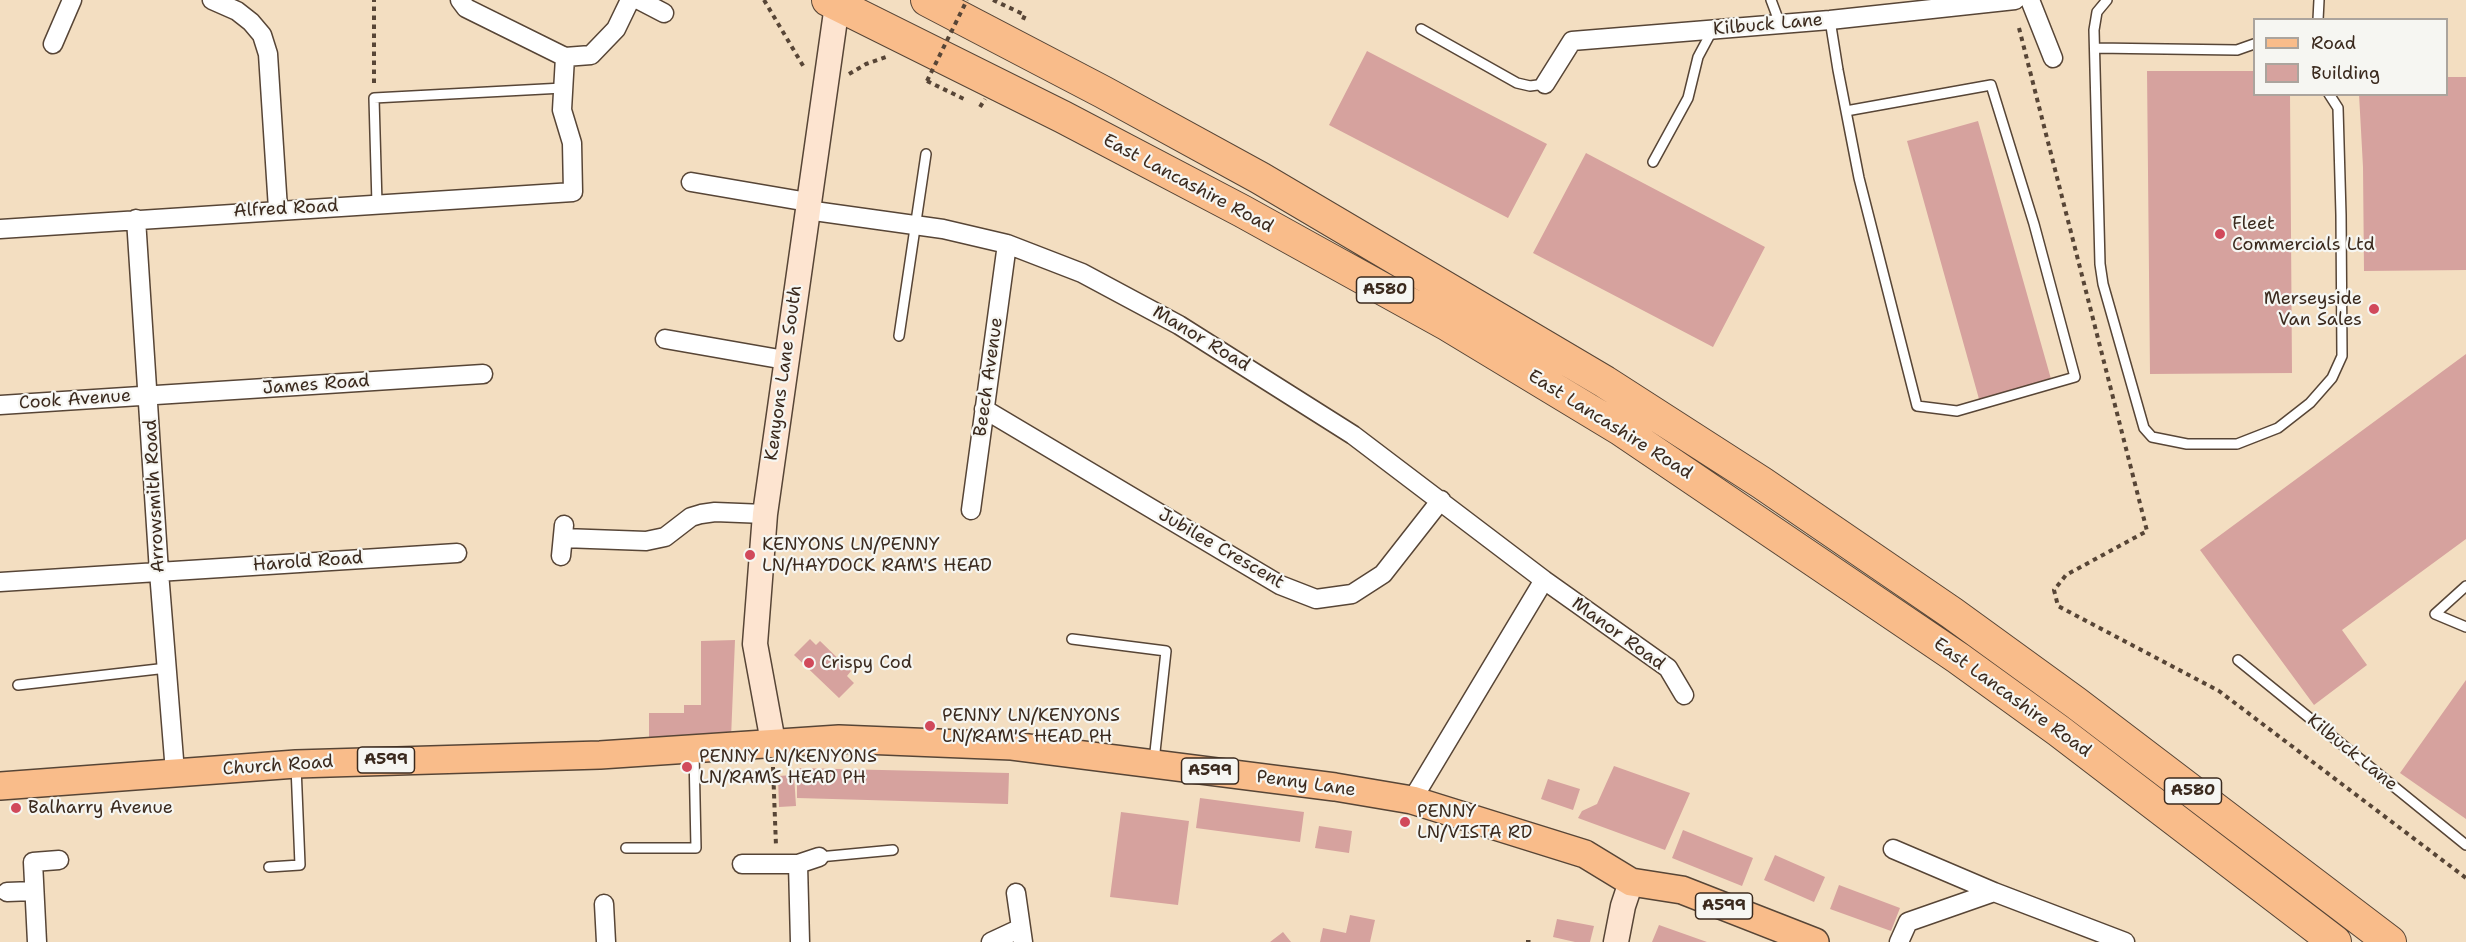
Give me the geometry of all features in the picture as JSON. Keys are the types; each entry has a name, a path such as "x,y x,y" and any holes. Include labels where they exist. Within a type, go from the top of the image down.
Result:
{"highway":[{"name":"East Lancashire Road","path":"928,0 1260,178 1605,382 1762,483 1952,613 2205,800 2390,942"},
{"name":"East Lancashire Road","path":"832,2 1063,117 1242,211 1448,325 1620,429 1915,627 2059,731 2335,942"}],"main road":[{"name":"Penny Lane","path":"773,742 839,739 1012,746 1335,787 1412,800 1585,854 1631,882 1682,890 1815,942"},
{"name":"Church Road","path":"0,786 296,764 600,755 694,750 773,742"}],"street":[{"path":"53,44 72,0"},
{"path":"212,0 237,11 262,35 268,54 278,209"},
{"path":"460,0 466,8 566,57 591,55 616,29 630,0"},
{"path":"639,0 664,13"},
{"name":"Kilbuck Lane","path":"1545,84 1572,41 1830,20 2015,0"},
{"path":"2030,0 2053,58"},
{"name":"Kenyons Lane South","path":"773,742 755,644 765,514 808,206 832,2"},
{"path":"563,88 566,57"},
{"name":"Alfred Road","path":"0,229 278,209 573,192 572,143 562,110 563,88"},
{"name":"Manor Road","path":"691,182 808,206 971,234 1007,244 1082,273 1179,325 1353,435 1544,580 1668,668 1684,695"},
{"name":"Arrowsmith Road","path":"136,219 159,572 175,772"},
{"name":"Beech Avenue","path":"971,510 1007,244"},
{"path":"664,339 785,360"},
{"name":"James Road","path":"149,396 483,374"},
{"name":"Cook Avenue","path":"0,405 149,396"},
{"name":"Jubilee Crescent","path":"984,410 1280,585 1316,599 1352,594 1383,574 1441,500"},
{"path":"563,540 646,541 665,537 691,518 701,514 715,512 765,514"},
{"name":"Harold Road","path":"0,582 457,553"},
{"path":"1412,800 1544,580"},
{"path":"1893,849 1994,892 2125,942"},
{"path":"742,864 798,864 819,857"},
{"path":"37,942 33,862 59,861"},
{"path":"798,864 801,942"},
{"path":"1616,942 1623,906 1631,882"},
{"path":"7,892 34,891"},
{"path":"1899,942 1908,922 1994,892"},
{"path":"991,942 1022,935 1016,893"},
{"path":"604,904 606,942"}],"lane":[{"path":"1771,0 1780,24"},
{"path":"2108,0 2097,12 2095,48 2100,264 2103,284 2144,428 2152,437 2187,444 2238,444 2278,428 2310,403 2332,378 2342,356 2338,108 2330,96"},
{"path":"2318,18 2319,0"},
{"path":"1830,20 1846,111 1859,178 1917,405 1956,411 2075,377 2034,224 1991,85 1846,111"},
{"path":"1421,29 1517,82 1530,86 1545,84"},
{"path":"1653,162 1688,98 1698,57 1713,29"},
{"path":"2095,48 2237,50 2253,44"},
{"path":"377,204 374,98 563,88"},
{"path":"898,336 926,154"},
{"path":"2466,586 2435,614 2466,627"},
{"path":"1072,639 1166,651 1154,764"},
{"name":"Kilbuck Lane","path":"2238,660 2466,844"},
{"path":"18,685 167,668"},
{"path":"626,848 696,848 694,750"},
{"path":"269,867 300,865 296,764"},
{"path":"819,857 893,850"}],"path":[{"path":"374,0 374,98"},
{"path":"764,0 806,70"},
{"path":"967,0 927,81 980,107 984,99"},
{"path":"993,0 1025,15"},
{"path":"2019,24 2147,531 2066,575 2054,590 2058,606 2219,691 2466,878"},
{"path":"843,78 866,64 887,56 893,58"},
{"path":"927,73 936,81 966,96"},
{"path":"976,101 986,105"},
{"path":"773,742 776,864"},
{"path":"1526,942 1534,942"}],"building":[{"path":"1367,51 1547,144 1508,218 1329,125"},
{"name":"Fleet Commercials Ltd","path":"2147,71 2253,71 2253,96 2290,96 2292,373 2150,374"},
{"path":"2448,77 2466,77 2466,270 2364,271 2363,167 2359,96 2448,96"},
{"path":"1978,121 2051,379 1979,399 1907,141"},
{"path":"1586,153 1765,247 1713,347 1533,253"},
{"path":"2466,354 2466,539 2342,630 2367,665 2314,705 2200,550"},
{"path":"810,639 816,645 820,641 851,671 847,676 854,683 839,698 794,655"},
{"path":"735,640 731,738 649,746 649,713 684,713 684,705 701,705 701,641"},
{"path":"2466,680 2466,819 2400,773"},
{"path":"1614,766 1690,793 1665,850 1578,818 1582,811 1597,804"},
{"path":"797,768 1009,773 1008,804 797,798"},
{"path":"794,775 796,806 779,807 778,776"},
{"path":"1548,779 1580,789 1573,810 1541,799"},
{"path":"1200,798 1304,812 1300,842 1196,828"},
{"path":"1121,812 1189,821 1178,905 1110,897"},
{"path":"1319,826 1352,831 1349,853 1315,848"},
{"path":"1683,830 1753,858 1742,886 1672,858"},
{"path":"1775,855 1825,877 1814,902 1764,880"},
{"path":"1839,885 1900,908 1891,931 1830,909"},
{"path":"1350,915 1375,920 1370,942 1320,942 1323,928 1346,933"},
{"path":"1557,919 1594,926 1590,942 1575,942 1553,937"},
{"path":"1659,925 1707,942 1652,942"},
{"path":"1283,932 1291,942 1270,942"}],"place":[{"name":"Fleet Commercials Ltd","path":"2220,234"},
{"name":"Merseyside Van Sales","path":"2374,309"},
{"name":"KENYONS LN/PENNY LN/HAYDOCK RAM'S HEAD","path":"750,555"},
{"name":"Crispy Cod","path":"809,663"},
{"name":"PENNY LN/KENYONS LN/RAM'S HEAD PH","path":"930,726"},
{"name":"PENNY LN/KENYONS LN/RAMS HEAD PH","path":"687,767"},
{"name":"Balharry Avenue","path":"16,808"},
{"name":"PENNY LN/VISTA RD","path":"1405,822"}]}
